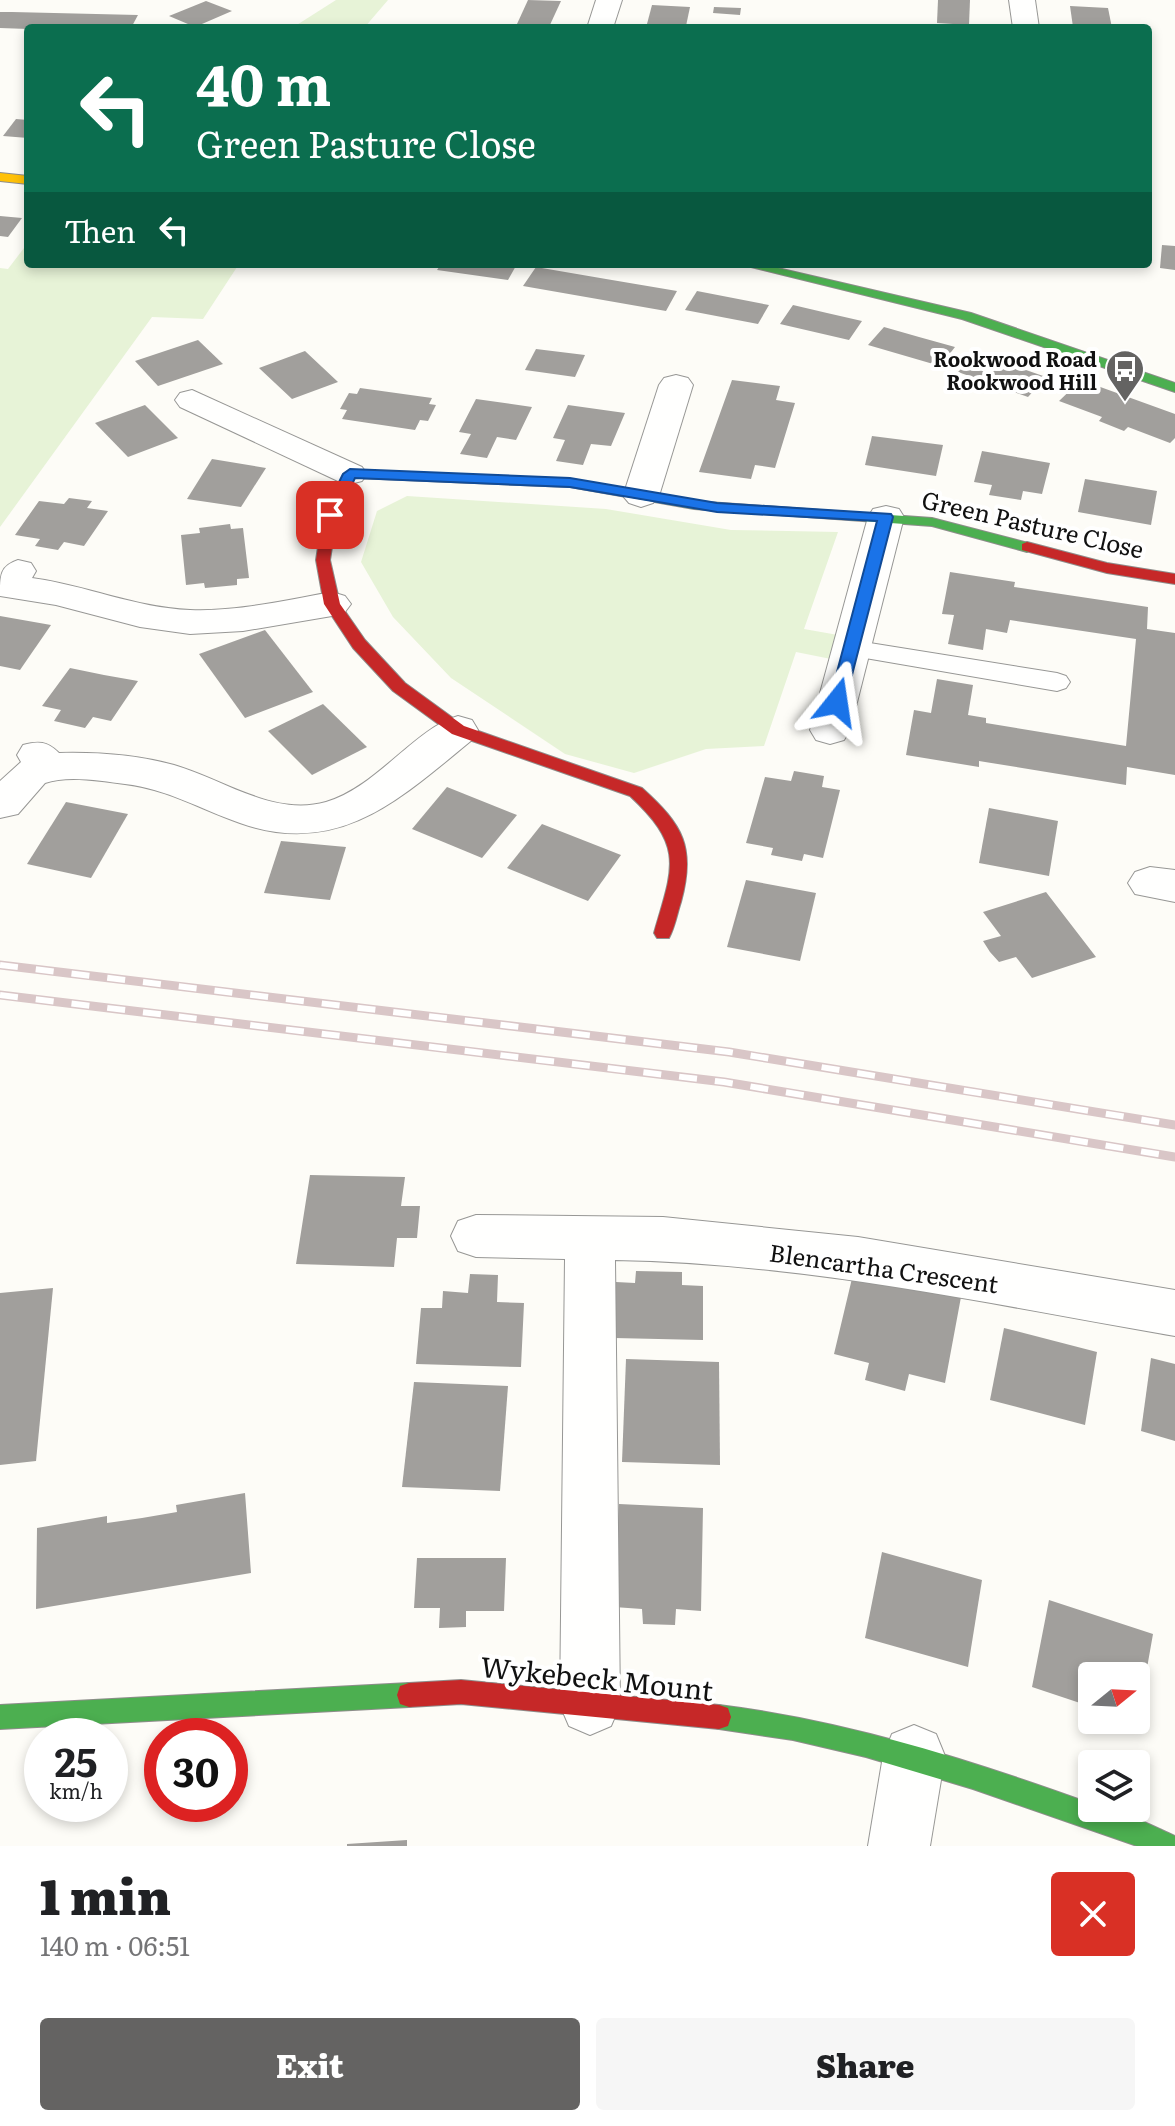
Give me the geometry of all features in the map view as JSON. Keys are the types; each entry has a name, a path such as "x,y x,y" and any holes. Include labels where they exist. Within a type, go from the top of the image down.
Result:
{"street":[{"path":"601,24 609,0"},
{"path":"1022,0 1025,24"},
{"path":"0,177 24,180"},
{"path":"762,268 966,316 1175,388"},
{"path":"641,496 676,385"},
{"path":"192,400 350,474 330,515 323,560 332,604 359,644 399,687 458,730 636,792 660,810 677,832 684,857 663,933"},
{"name":"Green Pasture Close","path":"350,474 570,483 740,510 932,522 1107,568 1175,579"},
{"path":"830,730 886,517"},
{"path":"18,571 6,586 57,593 140,615 190,622 243,619 332,604"},
{"path":"3,804 43,761 134,771 186,783 261,817 298,820 327,817 360,803 458,730"},
{"name":"Blencartha Crescent","path":"476,1236 663,1239 858,1259 1175,1313"},
{"path":"590,1239 590,1705"},
{"name":"Wykebeck Mount","path":"0,1717 461,1692 777,1723 914,1756 1119,1825 1169,1846"},
{"path":"899,1846 914,1756"}],"lane":[{"path":"851,648 1057,682"}],"green space":[{"path":"336,0 388,0 367,24 298,24"},
{"path":"24,248 24,268 236,268 203,319 152,317 0,527 0,268 8,269"},
{"path":"407,496 606,509 731,530 838,532 804,629 838,635 831,659 796,652 764,746 706,749 634,773 565,754 451,678 393,617 361,562 377,511"}],"building":[{"path":"528,0 561,1 550,24 517,24"},
{"path":"938,0 970,0 969,24 937,23"},
{"path":"206,1 232,11 202,24 188,24 169,16"},
{"path":"652,5 690,7 686,24 647,24"},
{"path":"1070,6 1108,8 1111,24 1073,24"},
{"path":"714,7 741,8 740,15 713,13"},
{"path":"0,12 138,15 133,24 24,24 24,29 0,28"},
{"path":"16,119 24,120 24,138 3,136"},
{"path":"0,216 22,218 8,237 0,236"},
{"path":"1162,245 1175,246 1175,270 1160,268"},
{"path":"438,268 515,268 508,280 437,270"},
{"path":"535,268 542,268 677,291 666,311 523,286"},
{"path":"697,291 769,305 758,324 685,310"},
{"path":"793,305 862,321 849,340 780,324"},
{"path":"884,327 955,347 940,366 868,345"},
{"path":"198,340 223,364 158,386 135,361"},
{"path":"536,349 585,355 575,377 525,370"},
{"path":"305,351 338,382 292,399 259,368"},
{"path":"977,353 1046,377 1028,397 958,372"},
{"path":"732,380 780,386 776,400 795,403 775,468 755,465 751,479 699,472"},
{"path":"1081,380 1175,414 1175,438 1170,443 1128,427 1124,431 1099,421 1102,417 1059,401"},
{"path":"360,388 432,398 429,404 436,405 428,421 420,420 415,430 342,419 347,410 340,409 349,393 357,394"},
{"path":"476,399 532,407 516,440 497,437 487,458 460,454 471,434 459,432"},
{"path":"145,405 178,438 128,457 95,423"},
{"path":"568,405 625,413 611,446 591,444 583,465 556,461 565,440 553,438"},
{"path":"872,436 943,445 936,476 865,465"},
{"path":"982,451 1050,463 1042,494 1023,491 1021,500 989,495 992,485 974,482"},
{"path":"212,459 266,468 241,507 187,499"},
{"path":"1085,479 1157,491 1151,525 1078,512"},
{"path":"69,498 92,501 87,508 108,511 84,546 64,542 58,550 35,546 40,539 15,535 39,501 64,504"},
{"path":"230,524 231,529 243,528 249,578 237,579 237,585 205,588 204,583 186,585 181,535 200,533 199,528"},
{"path":"950,572 1015,582 1014,587 1148,607 1147,629 1175,633 1175,775 1127,767 1126,785 979,761 979,767 906,755 914,710 931,713 937,679 973,685 968,715 986,718 986,723 1126,746 1136,639 1010,620 1007,633 986,629 983,650 948,644 954,615 942,614"},
{"path":"0,616 51,625 20,670 0,666"},
{"path":"265,630 313,692 245,718 199,654"},
{"path":"70,668 138,681 111,721 93,717 85,728 54,721 61,710 42,706"},
{"path":"323,704 367,747 312,775 268,731"},
{"path":"794,771 824,776 822,787 840,790 823,858 804,854 802,861 771,855 773,848 746,843 765,777 791,781"},
{"path":"447,787 517,815 482,858 412,829"},
{"path":"66,802 128,814 91,878 27,864"},
{"path":"989,808 1058,821 1049,876 979,863"},
{"path":"542,824 621,855 588,901 507,868"},
{"path":"281,841 346,847 330,900 264,893"},
{"path":"746,880 816,893 800,961 727,947"},
{"path":"1046,892 1096,957 1032,978 1016,957 999,962 990,952 983,941 1001,936 983,912"},
{"path":"310,1175 405,1177 401,1206 420,1206 417,1238 397,1238 394,1267 296,1264"},
{"path":"854,1270 961,1297 945,1383 909,1374 905,1391 865,1380 869,1363 834,1354"},
{"path":"636,1271 682,1272 682,1285 703,1286 703,1340 614,1338 616,1282 635,1283"},
{"path":"470,1274 498,1275 497,1302 524,1303 521,1367 416,1364 421,1308 442,1308 443,1291 468,1293"},
{"path":"53,1288 36,1461 0,1465 0,1293"},
{"path":"1004,1328 1097,1352 1085,1425 990,1400"},
{"path":"1151,1358 1175,1364 1175,1441 1141,1431"},
{"path":"626,1359 719,1362 720,1465 622,1462"},
{"path":"414,1382 508,1386 500,1491 402,1487"},
{"path":"245,1493 251,1573 36,1609 37,1528 107,1516 107,1523 142,1518 177,1512 176,1505"},
{"path":"619,1504 703,1508 701,1611 676,1609 675,1625 643,1624 642,1609 614,1607"},
{"path":"882,1552 982,1580 968,1667 865,1638"},
{"path":"417,1558 506,1558 504,1611 466,1611 466,1627 439,1628 440,1608 414,1608"},
{"path":"1049,1600 1153,1634 1148,1662 1078,1662 1078,1702 1032,1687"},
{"path":"407,1840 407,1846 347,1846 347,1844"}],"railway":[{"path":"0,965 729,1052 1175,1125"},
{"path":"0,995 724,1082 1175,1157"}],"traffic: fast":[{"path":"762,268 966,316 1175,388"},
{"path":"362,475 570,483 694,505 932,522 1027,547"},
{"path":"0,1717 409,1695"},
{"path":"719,1717 830,1735 902,1754 1049,1802 1169,1846"}],"traffic: slow":[{"path":"0,177 24,180"}],"traffic: jam":[{"path":"362,475 350,474 330,515 323,560 332,604 359,644 399,687 458,730 636,792 655,810 669,825 680,855 679,871 663,933"},
{"path":"1027,547 1107,568 1175,579"},
{"path":"409,1695 461,1692 719,1717"}],"place":[{"name":"Rookwood Road Rookwood Hill","path":"1125,403"}],"route":[{"path":"330,515 350,474 570,483 717,508 886,517 837,702"}]}
